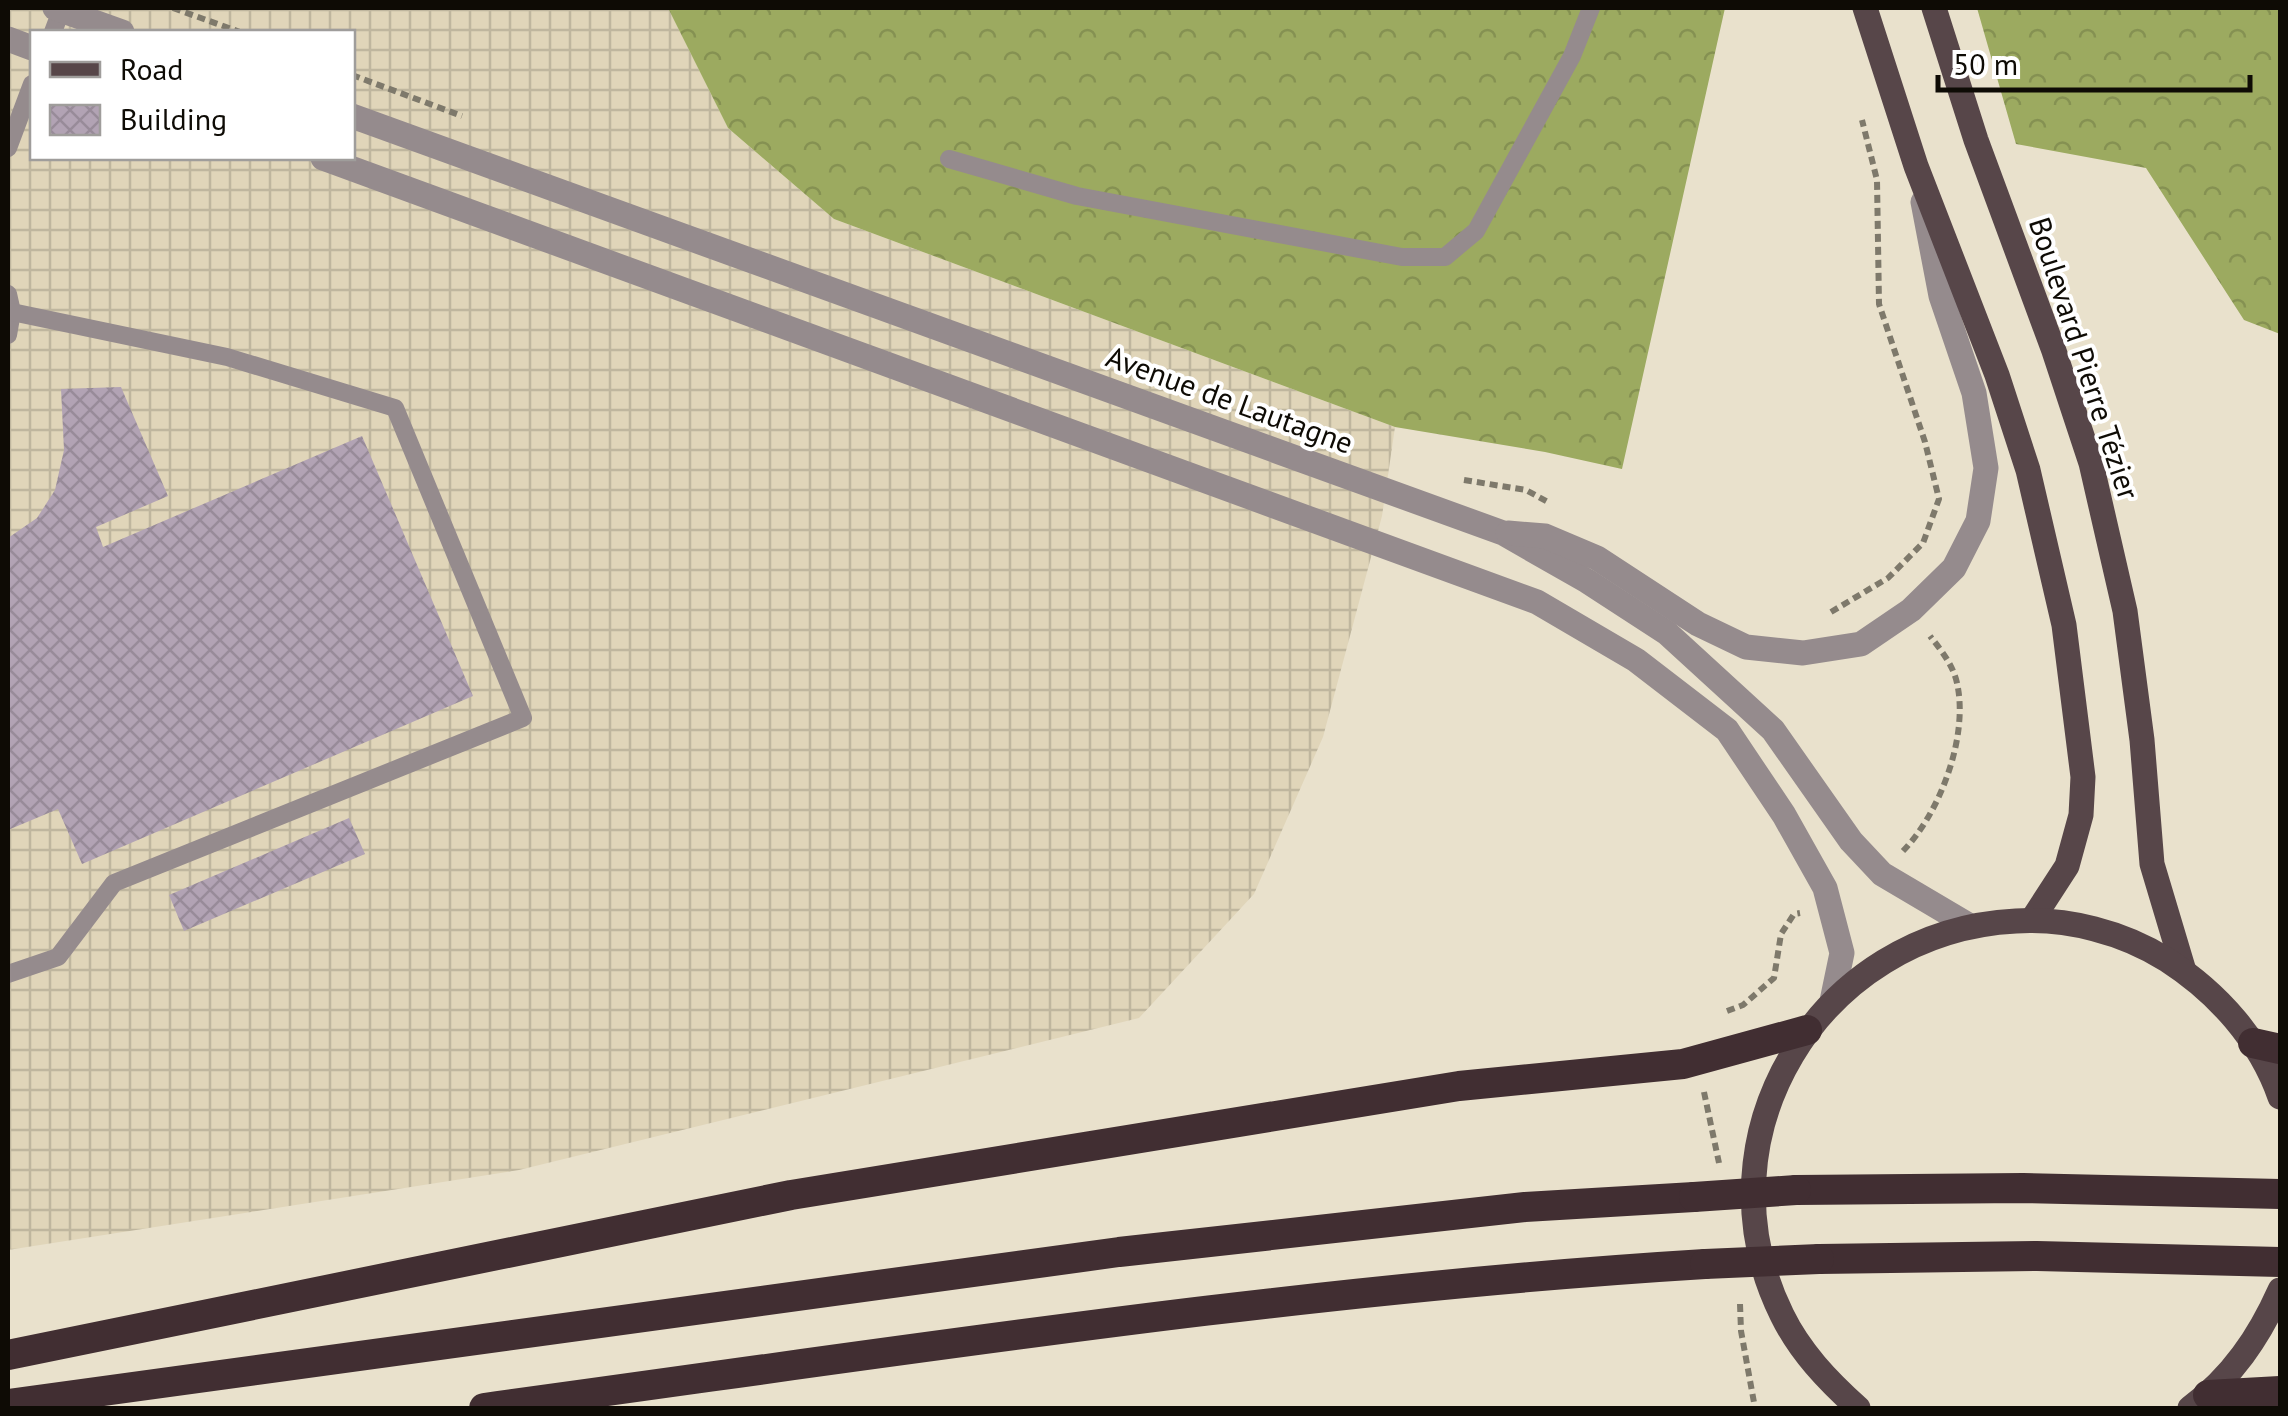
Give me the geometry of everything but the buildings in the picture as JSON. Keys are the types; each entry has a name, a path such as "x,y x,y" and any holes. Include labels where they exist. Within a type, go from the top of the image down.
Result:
{"highway":[{"path":"8,1355 792,1195 1440,1089 1683,1064 1807,1030"},
{"path":"8,1404 1118,1252 1525,1208 1796,1190 2280,1194"},
{"path":"484,1408 1292,1300 1532,1275 1819,1259 2037,1256 2280,1262"},
{"path":"2199,1402 2280,1391"}],"main road":[{"path":"1865,8 1916,166 1997,375 2022,451 2064,625 2083,777 2081,816 2067,866 2032,920"},
{"name":"Boulevard Pierre Tézier","path":"1934,8 1976,140 2091,463 2125,611 2142,740 2152,864 2184,971"},
{"path":"1858,1408 1806,1354 1782,1316 1755,1229 1753,1194 1762,1124 1773,1090 1807,1030 1864,973 1900,951 1970,926 2032,920 2096,930 2127,940 2184,971 2222,1004 2267,1046 2280,1097"},
{"path":"2199,1402 2238,1364 2263,1328 2280,1290"}],"street":[{"path":"58,14 115,30"},
{"name":"Avenue de Lautagne","path":"355,117 1503,533 1588,581 1667,633 1774,730 1852,841 1882,874 1970,926"},
{"path":"328,160 1538,602 1636,660 1726,730 1784,815 1824,888 1842,954 1832,1001"},
{"path":"1503,533 1546,536 1597,558 1698,624 1746,647 1804,653 1861,644 1912,610 1954,568 1978,522 1986,468 1974,393 1940,296 1916,166"}],"lane":[{"path":"949,159 1077,196 1402,257 1445,257 1476,231 1572,56 1591,8"},
{"path":"8,146 30,89"},
{"path":"8,335 10,303 227,357 395,408 524,718 114,882 58,956 8,974"}],"path":[{"path":"173,8 234,30"},
{"path":"1861,116 1877,180 1879,304 1925,442 1938,499 1922,543 1888,578"}],"shaded area":[{"path":"8,8 668,8 728,128 834,219 1395,427 1382,516 1323,737 1254,894 1139,1018 519,1170 8,1250"}],"green space":[{"path":"668,8 1725,8 1622,469 1395,427 834,219 728,128"},
{"path":"1977,8 2280,8 2280,334 2244,320 2146,168 2016,144"}]}
